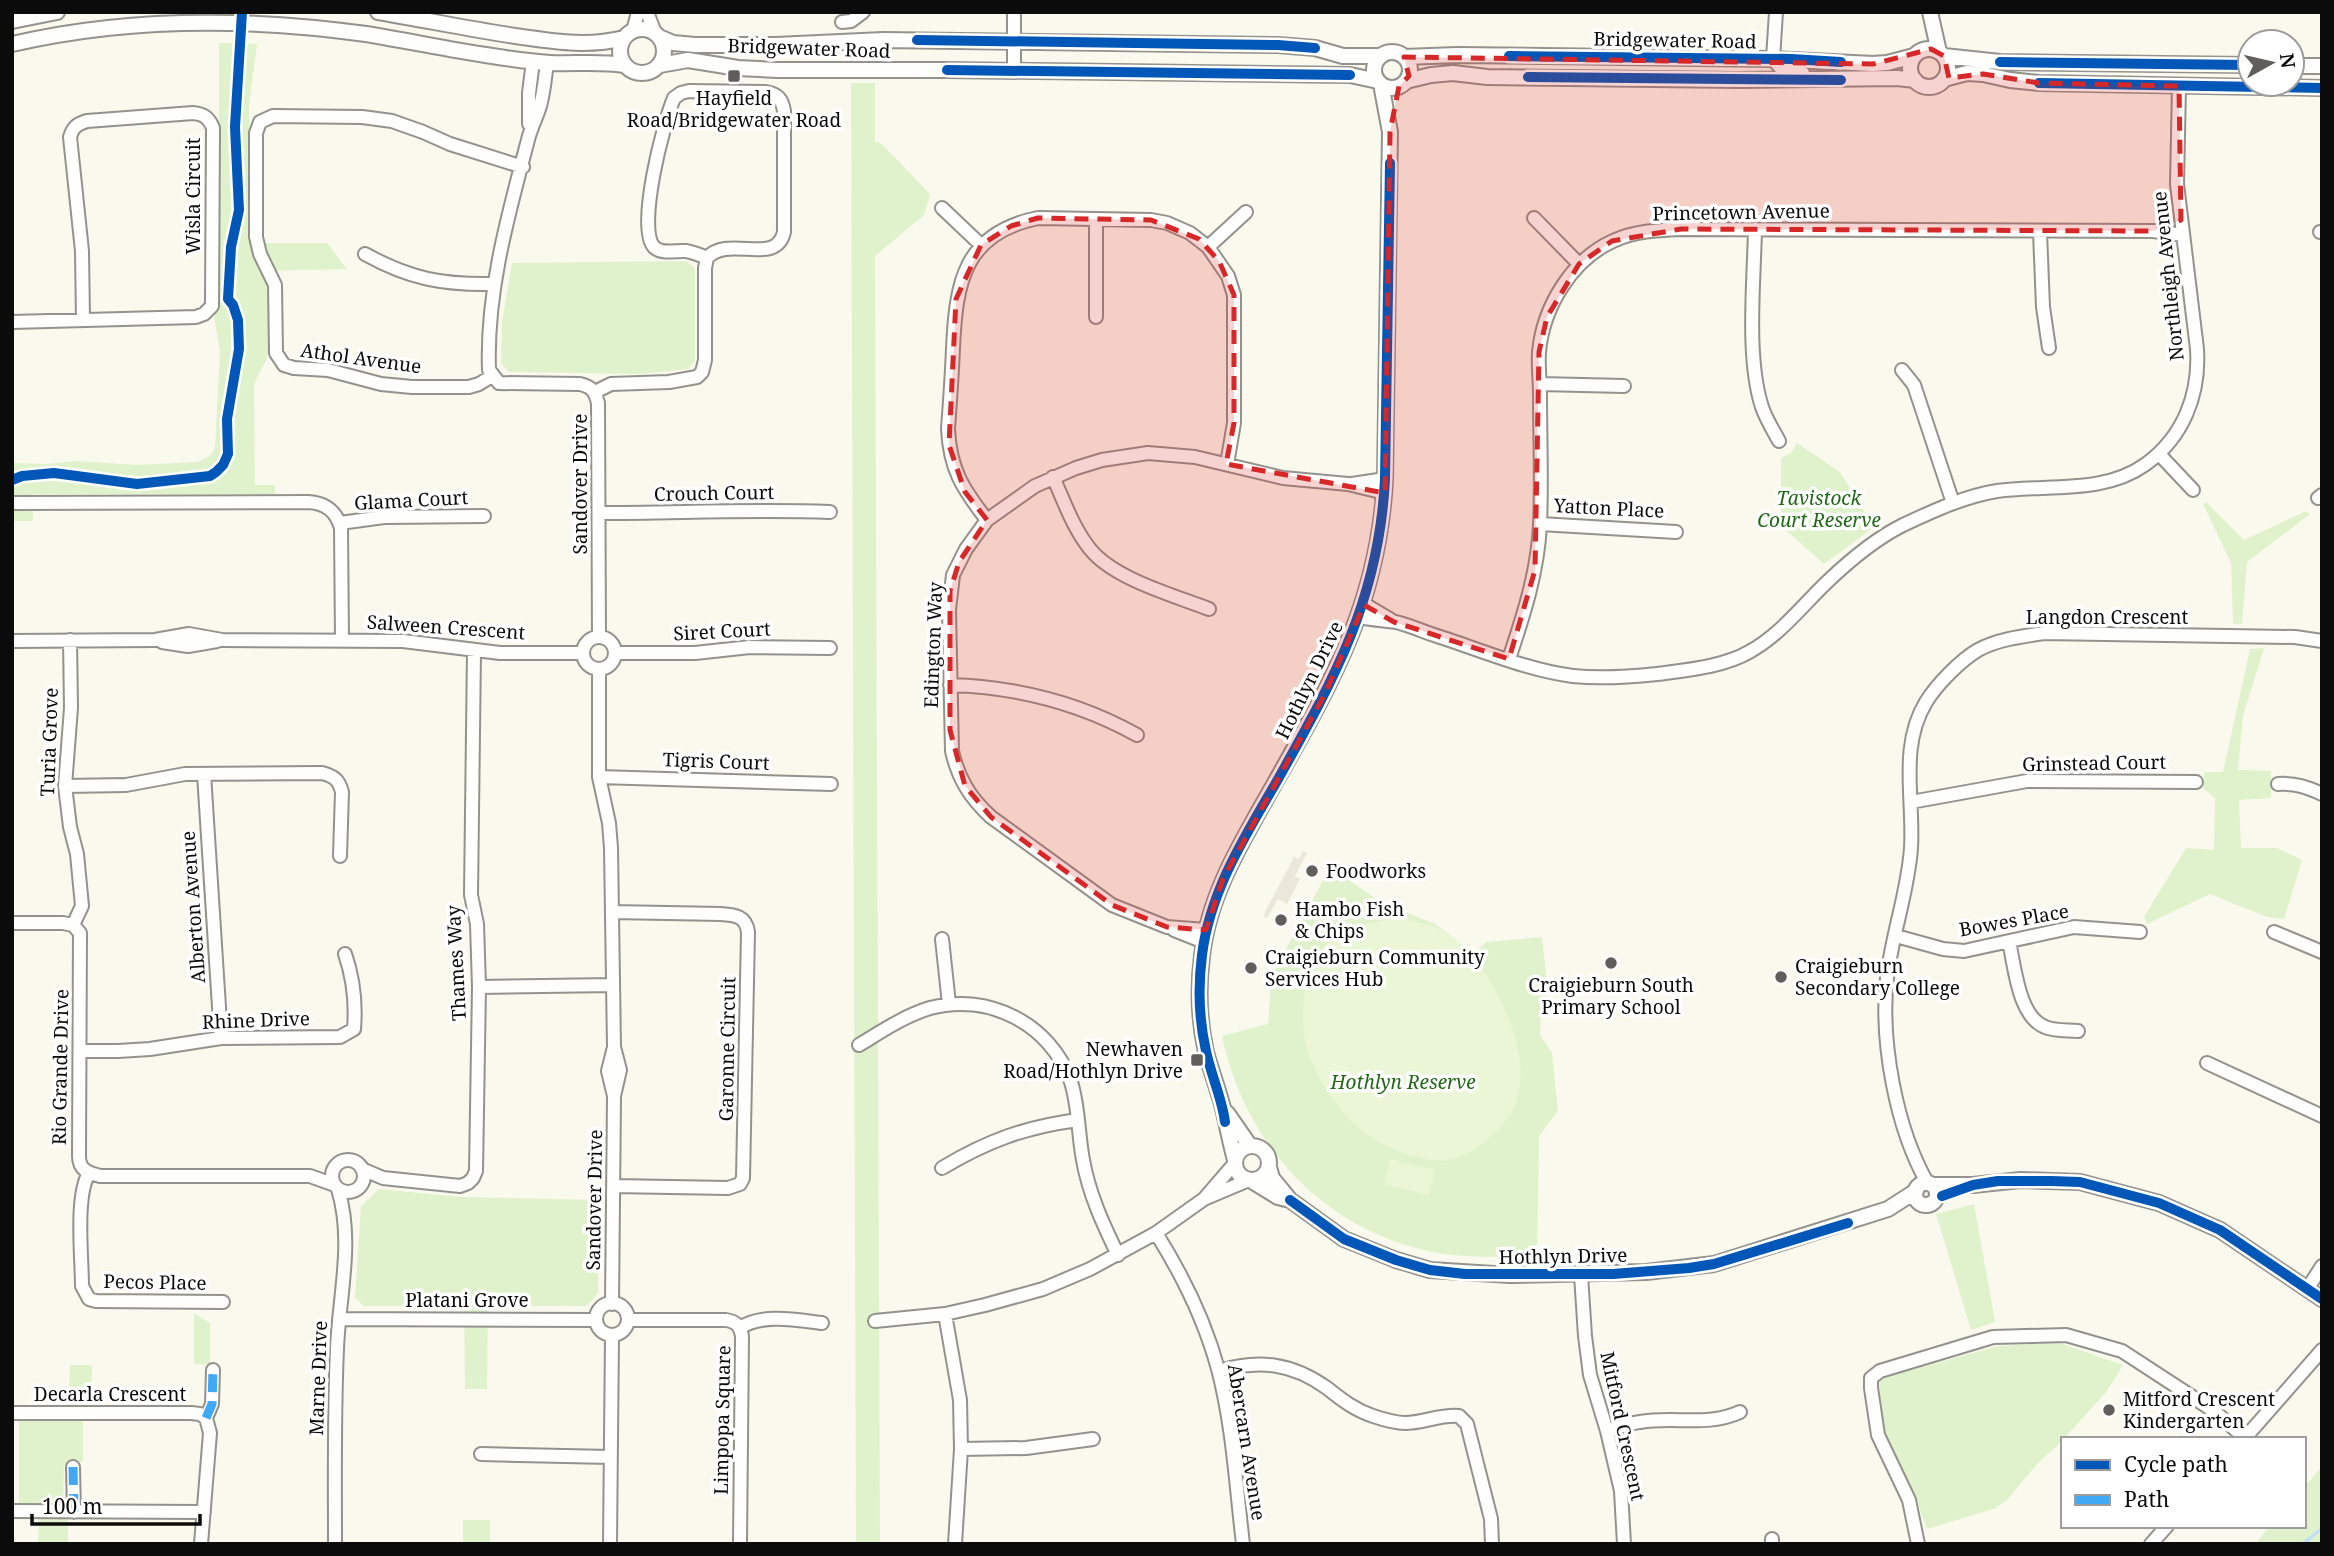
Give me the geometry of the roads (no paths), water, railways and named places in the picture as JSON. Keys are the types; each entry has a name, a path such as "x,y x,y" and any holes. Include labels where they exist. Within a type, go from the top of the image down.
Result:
{"street":[{"path":"12,21 57,12"},
{"path":"378,12 543,40 595,44 648,30 657,35"},
{"path":"624,65 620,53 638,12"},
{"path":"12,44 61,34 120,27 252,23 368,35 540,62 602,62 624,65 635,73 642,74 655,70 660,65 664,51 647,12"},
{"path":"842,22 851,21 863,12"},
{"path":"1014,12 1014,70"},
{"path":"1776,12 1773,59 1778,67 1784,72 1822,74 1836,80"},
{"path":"1929,12 1910,71 1915,80 1930,86 1944,79 1966,74 1983,74 2039,83 2322,88"},
{"path":"1929,12 1947,68 1944,79"},
{"path":"1776,28 1784,51 1791,59"},
{"name":"Bridgewater Road","path":"657,35 673,43 695,45 776,45 883,40 1297,45 1343,56 1381,57"},
{"path":"492,376 489,370 489,350 494,284 530,135 529,93 540,62 543,40"},
{"path":"1917,54 1930,49 1941,54 2000,62 2236,65"},
{"path":"1392,52 1404,57 1409,65 1403,84 1390,88 1379,82 1374,71 1377,60 1381,57 1392,52"},
{"name":"Bridgewater Road","path":"1404,57 1465,55 1791,59 1873,64 1917,54"},
{"name":"Bridgewater Road","path":"660,65 688,60 738,68 777,70 1350,75 1379,82"},
{"name":"Bridgewater Road","path":"1403,84 1431,75 1453,73 1494,77 1915,80"},
{"name":"Hothlyn Drive","path":"1235,1161 1202,1029 1200,976 1205,936 1223,879 1325,694 1362,611 1381,528 1385,486 1390,132 1379,82"},
{"name":"Hothlyn Drive","path":"1390,132 1403,84"},
{"name":"Northleigh Avenue","path":"1362,611 1570,676 1605,679 1659,674 1716,664 1748,653 1779,631 1858,554 1900,526 1953,503 1994,492 2105,483 2131,473 2159,454 2176,434 2189,411 2197,373 2197,349 2177,184 2179,86"},
{"path":"595,393 611,384 669,382 697,377 702,372 705,360 706,258 713,251 723,248 768,248 776,246 782,240 784,111 782,101 775,93 690,91 676,96 670,105 650,187 650,239 653,246 660,250 685,251 706,258"},
{"name":"Wisla Circuit","path":"12,322 196,317 212,306 213,128 210,120 202,114 87,121 78,123 72,129 70,137 82,251 83,320"},
{"name":"Athol Avenue","path":"492,376 469,387 412,387 381,384 328,370 284,365 276,354 275,285 260,254 256,237 256,133 260,122 272,116 362,117 392,121 450,144 523,167"},
{"path":"942,208 981,245"},
{"path":"1208,247 1246,212"},
{"path":"986,520 965,492 952,461 948,429 956,299 969,262 981,245 999,232 1023,221 1038,218 1142,219 1167,223 1190,233 1208,247 1228,276 1235,309 1234,423 1227,464"},
{"path":"1534,218 1579,264"},
{"path":"1096,219 1096,317"},
{"name":"Princetown Avenue","path":"2153,231 2181,220"},
{"name":"Princetown Avenue","path":"1509,659 1535,570 1540,524 1539,352 1547,317 1563,285 1579,264 1612,242 1647,231 1681,229 2153,231 2183,235"},
{"path":"1755,229 1754,370 1762,410 1779,441"},
{"path":"2040,232 2043,307 2049,348"},
{"path":"365,254 391,269 425,280 460,285 494,284"},
{"path":"1902,370 1914,385 1953,503"},
{"name":"Sandover Drive","path":"492,376 499,383 508,384 580,384 590,386 595,393 598,402 600,513 599,637"},
{"path":"1540,384 1624,386"},
{"name":"Edington Way","path":"1205,936 1130,914 1099,897 976,804 956,770 952,751 950,610 953,575 986,520 1052,477 1102,460 1148,453 1195,457 1283,478 1385,486"},
{"path":"2159,454 2193,490"},
{"path":"1052,477 1088,547 1102,561 1135,580 1209,609"},
{"path":"12,503 316,502 331,509 340,523 342,640"},
{"name":"Crouch Court","path":"600,513 701,513 737,510 830,512"},
{"name":"Glama Court","path":"340,523 384,517 484,516"},
{"name":"Yatton Place","path":"1540,524 1676,531"},
{"name":"Langdon Crescent","path":"1925,1191 1897,1101 1884,1024 1887,977 1910,863 1909,761 1914,731 1925,703 1945,678 1979,650 2016,637 2045,633 2295,637 2322,641"},
{"name":"Salween Crescent","path":"12,641 155,640 189,634 222,640 403,641 474,651 583,653"},
{"path":"599,637 609,641 615,653 611,663 599,669 589,665 583,653 587,643 599,637"},
{"name":"Turia Grove","path":"70,640 71,708 65,786 82,901 73,925"},
{"name":"Siret Court","path":"615,653 695,653 762,647 830,648"},
{"name":"Thames Way","path":"362,1169 383,1178 460,1186 468,1183 476,1171 479,987 477,924 471,895 474,651"},
{"name":"Sandover Drive","path":"599,669 599,777 609,823 614,1047 620,1070 614,1096 612,1304"},
{"path":"950,685 1003,688 1049,698 1103,717 1137,736"},
{"path":"65,786 126,785 165,776 204,774 323,773 333,776 340,783 342,792 340,856"},
{"name":"Alberton Avenue","path":"204,774 221,1038"},
{"name":"Tigris Court","path":"599,777 831,784"},
{"name":"Grinstead Court","path":"1911,802 2027,781 2196,782"},
{"path":"2278,784 2305,786 2322,794"},
{"name":"Garonne Circuit","path":"612,912 738,916 744,920 748,932 743,1178 740,1184 728,1188 613,1186"},
{"path":"12,923 73,925"},
{"name":"Rio Grande Drive","path":"73,925 80,933 81,944 79,1161 82,1168 89,1173"},
{"name":"Bowes Place","path":"1896,936 1943,949 1964,951 2074,927 2140,932"},
{"path":"2274,932 2322,952"},
{"path":"942,939 949,1004"},
{"path":"2009,942 2023,1002 2031,1017 2049,1029 2078,1031"},
{"name":"Rhine Drive","path":"80,1051 150,1049 221,1038 340,1037 354,1029 355,1019 350,968 345,954"},
{"path":"479,987 612,985"},
{"path":"859,1045 909,1016 949,1004 979,1005 1003,1011 1023,1021 1042,1036 1060,1058 1067,1072 1075,1098 1087,1180 1118,1255"},
{"path":"2207,1063 2322,1116"},
{"name":"Hothlyn Drive","path":"1223,1108 1250,1146"},
{"path":"942,1168 988,1142 1013,1133 1078,1120"},
{"path":"875,1321 945,1314 1043,1289 1118,1255 1156,1233 1204,1199 1235,1161 1240,1150 1250,1146 1263,1150 1269,1167 1261,1178 1204,1199"},
{"path":"89,1173 100,1176 310,1176 343,1161 352,1160 362,1169 364,1177 359,1187 347,1192 310,1176"},
{"path":"1235,1161 1238,1174 1251,1181"},
{"path":"336,1166 332,1175 336,1187"},
{"name":"Hothlyn Drive","path":"1269,1167 1272,1178 1290,1200 1344,1238 1396,1260 1430,1270 1465,1274 1581,1275 1646,1272 1714,1264 1894,1207 1925,1191 2021,1180 2080,1182 2160,1203 2220,1230 2322,1299"},
{"name":"Pecos Place","path":"89,1173 82,1188 81,1209 82,1286 89,1299 223,1302"},
{"name":"Thames Way","path":"359,1187 383,1178"},
{"name":"Hothlyn Drive","path":"1251,1181 1278,1197 1290,1200"},
{"name":"Marne Drive","path":"335,1544 337,1349 346,1256 345,1214 336,1187"},
{"name":"Marne Drive","path":"345,1214 359,1187"},
{"name":"Abercarn Avenue","path":"1156,1233 1192,1297 1219,1371 1227,1410 1243,1544"},
{"path":"2308,1288 2322,1266"},
{"name":"Mitford Crescent","path":"1581,1275 1590,1375 1621,1491 1623,1544"},
{"path":"612,1304 622,1307 628,1320 624,1330 612,1335 601,1331 596,1320 600,1309 612,1304"},
{"path":"945,1314 958,1378 961,1449 955,1544"},
{"name":"Platani Grove","path":"339,1319 596,1320"},
{"name":"Limpopa Square","path":"628,1320 726,1320 734,1321 740,1328 743,1336 740,1544"},
{"path":"740,1328 748,1322 760,1320 822,1323"},
{"path":"610,1544 612,1335"},
{"path":"1918,1544 1909,1500 1878,1435 1871,1378 1880,1371 1996,1336 2066,1335 2122,1351 2214,1411 2243,1437"},
{"path":"2245,1437 2322,1350"},
{"path":"1219,1371 1249,1364 1276,1364 1299,1372 1325,1387 1349,1406 1375,1417 1405,1423 1447,1415 1459,1416 1467,1424 1491,1518 1492,1544"},
{"path":"206,1418 212,1404 214,1370"},
{"path":"1607,1431 1641,1422 1711,1421 1740,1412"},
{"name":"Decarla Crescent","path":"12,1413 191,1413 206,1418 210,1433 201,1544"},
{"path":"961,1449 1026,1448 1093,1439"},
{"path":"481,1454 610,1457"},
{"path":"69,1473 74,1512"},
{"path":"12,1511 204,1512"},
{"path":"2151,1544 2165,1528"}],"waterway":[{"path":"2303,1544 2322,1528"}],"place":[{"name":"Hayfield Road/Bridgewater Road","path":"734,76"},
{"name":"Foodworks","path":"1312,871"},
{"name":"Hambo Fish & Chips","path":"1281,920"},
{"name":"Craigieburn South Primary School","path":"1611,963"},
{"name":"Craigieburn Community Services Hub","path":"1251,968"},
{"name":"Craigieburn Secondary College","path":"1781,977"},
{"name":"Newhaven Road/Hothlyn Drive","path":"1197,1060"},
{"name":"Mitford Crescent Kindergarten","path":"2109,1410"}],"park label":[{"name":"Tavistock Court Reserve","path":"1819,509"},
{"name":"Hothlyn Reserve","path":"1403,1082"}]}
